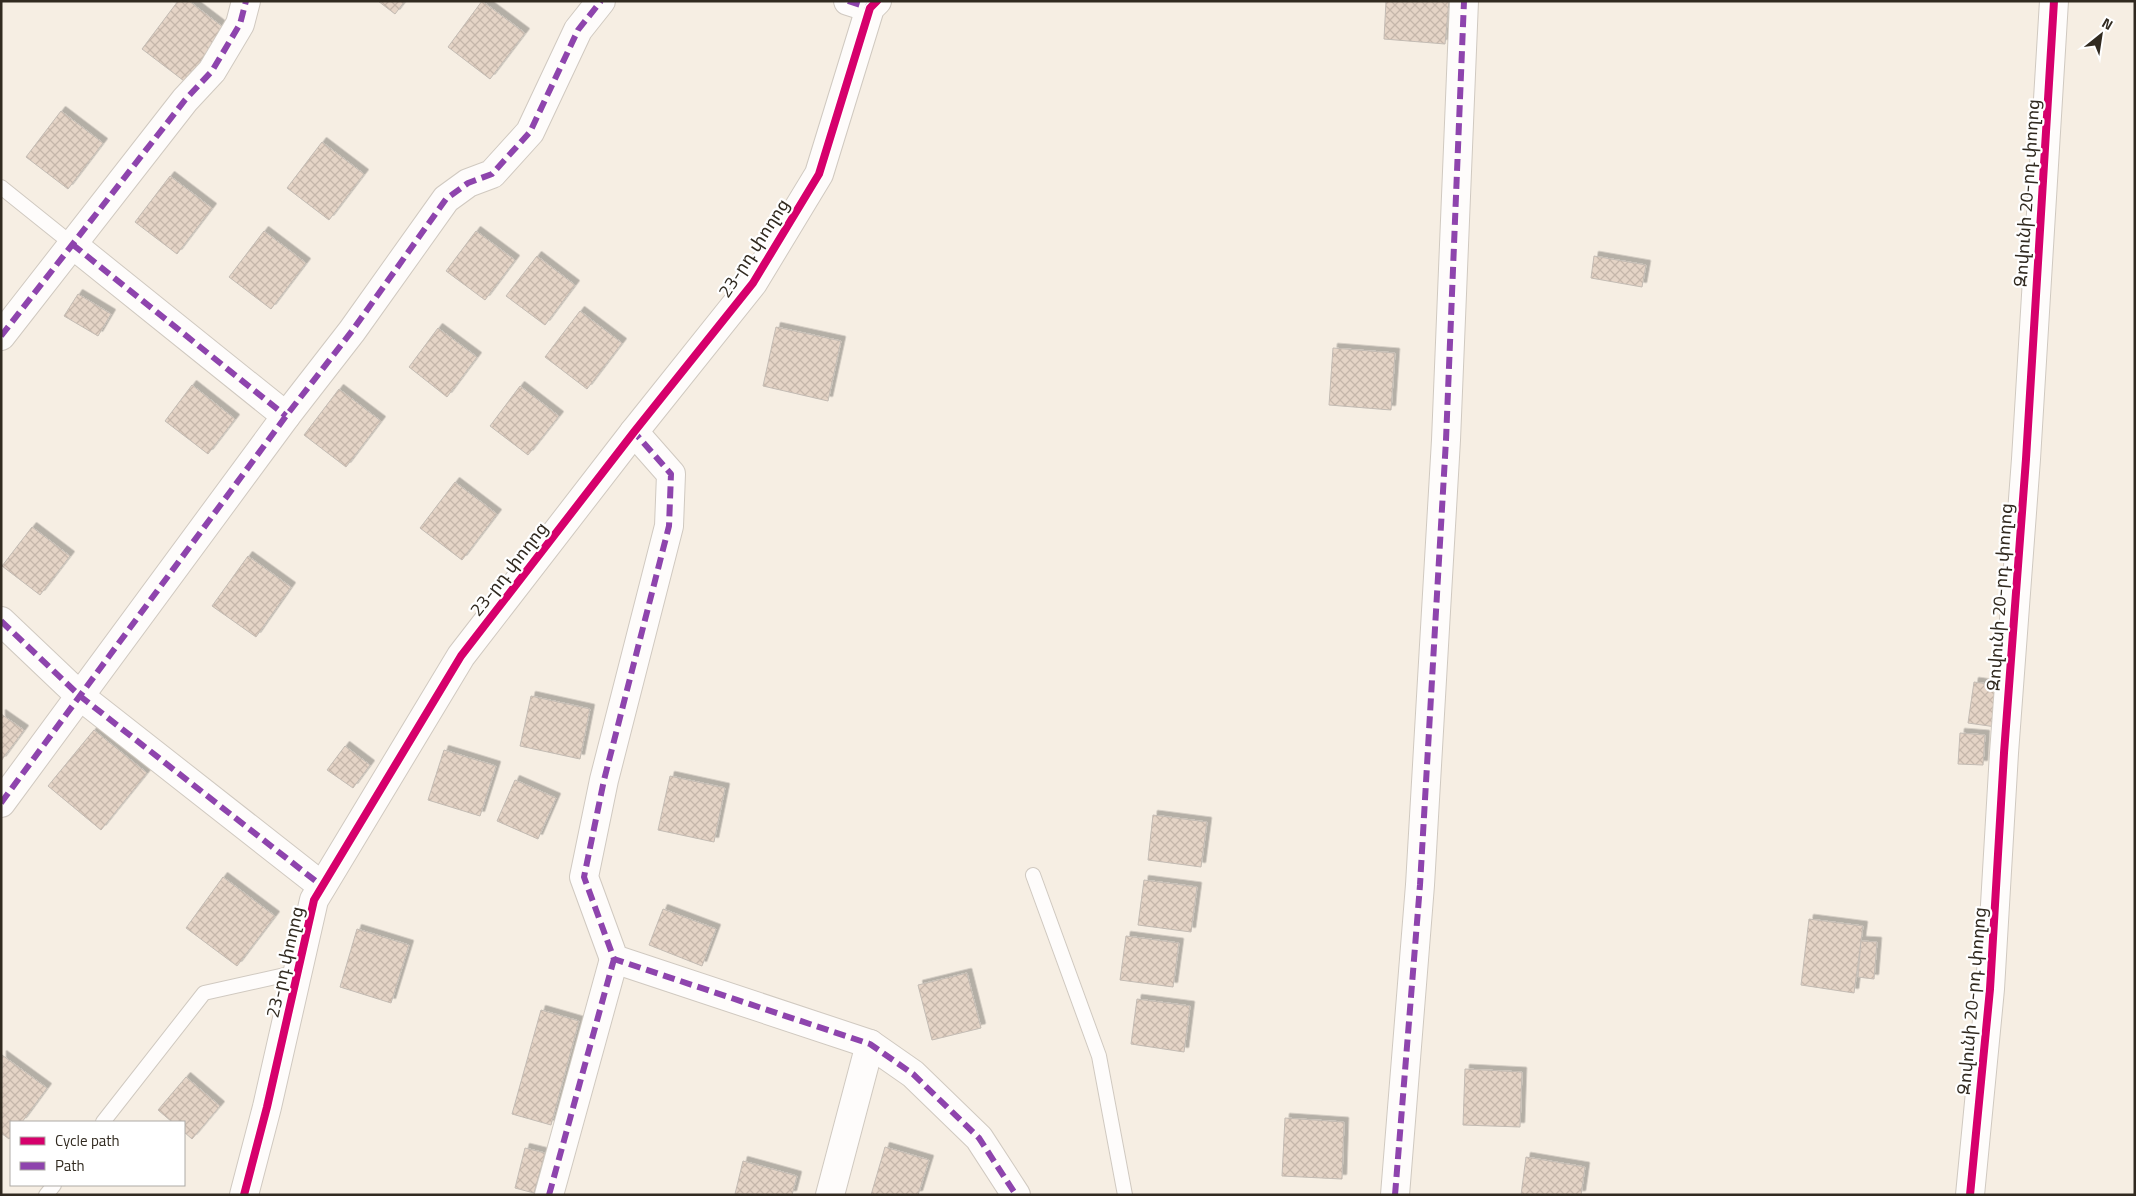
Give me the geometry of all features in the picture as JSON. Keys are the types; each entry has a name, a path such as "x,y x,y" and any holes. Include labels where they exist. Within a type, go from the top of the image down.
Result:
{"street":[{"path":"1,336 185,100 212,72 240,24 246,1"},
{"path":"1,803 286,416 352,331 446,200 468,183 492,174 530,132 578,30 601,1"},
{"path":"1396,1195 1420,885 1441,519 1464,1"},
{"name":"Զովունի 20-րդ փողոց","path":"1970,1195 1990,989 2054,1"},
{"name":"23-րդ փողոց","path":"244,1195 267,1107 314,900 461,656 634,432 754,283 820,174 865,4"},
{"path":"72,244 286,416"},
{"path":"549,1195 614,958 584,877 604,780 669,526 671,474 634,432"},
{"path":"1,621 80,696 322,886"},
{"path":"614,958 870,1044 913,1074 979,1138 1016,1195"},
{"path":"830,1195 870,1044"}],"lane":[{"path":"1,187 72,244"},
{"path":"1033,875 1100,1056 1125,1195"},
{"path":"104,1121 204,994 298,972"}],"building":[{"path":"178,1 189,1 232,34 192,87 142,49"},
{"path":"378,1 405,1 395,14"},
{"path":"482,1 525,33 490,79 448,47"},
{"path":"1386,1 1449,1 1445,44 1384,39"},
{"path":"61,111 103,143 68,189 26,157"},
{"path":"322,142 364,174 329,220 287,188"},
{"path":"170,176 212,208 177,254 135,222"},
{"path":"264,231 306,263 271,309 229,277"},
{"path":"476,231 515,260 485,300 446,271"},
{"path":"537,256 575,285 545,325 506,296"},
{"path":"1594,256 1646,265 1642,287 1591,278"},
{"path":"78,294 111,314 98,336 64,316"},
{"path":"580,311 622,343 587,389 545,357"},
{"path":"776,327 841,341 828,401 763,386"},
{"path":"438,328 477,357 447,397 409,367"},
{"path":"1333,348 1395,353 1391,410 1329,405"},
{"path":"192,385 235,419 208,454 165,421"},
{"path":"520,386 559,416 528,455 490,426"},
{"path":"339,389 381,421 346,467 304,435"},
{"path":"455,482 497,514 462,560 420,528"},
{"path":"32,527 70,556 40,595 2,566"},
{"path":"248,556 291,587 256,637 212,606"},
{"path":"1974,682 2002,686 1996,727 1968,723"},
{"path":"531,696 590,709 580,759 520,746"},
{"path":"1,714 24,730 1,761"},
{"path":"94,730 147,773 101,830 48,786"},
{"path":"1960,733 1985,735 1983,765 1958,764"},
{"path":"345,746 370,765 353,788 327,770"},
{"path":"444,750 496,766 480,816 428,800"},
{"path":"670,776 725,788 714,842 658,830"},
{"path":"515,780 556,798 538,839 497,821"},
{"path":"1153,815 1207,822 1201,867 1148,860"},
{"path":"223,877 275,916 237,966 186,928"},
{"path":"1144,880 1197,887 1191,932 1138,925"},
{"path":"663,909 716,929 702,966 649,945"},
{"path":"1809,919 1863,926 1854,993 1801,985"},
{"path":"357,929 409,945 391,1003 340,987"},
{"path":"1126,936 1179,943 1173,987 1120,980"},
{"path":"1861,941 1877,942 1874,979 1858,977"},
{"path":"967,973 981,1028 932,1040 918,985"},
{"path":"1137,999 1190,1006 1184,1052 1131,1044"},
{"path":"541,1010 579,1021 551,1125 512,1114"},
{"path":"2,1055 47,1088 23,1121 10,1121 9,1139 1,1133"},
{"path":"1465,1069 1522,1072 1520,1127 1463,1125"},
{"path":"186,1077 220,1106 192,1139 185,1133 185,1121 171,1121 158,1110"},
{"path":"1285,1118 1344,1122 1342,1179 1282,1176"},
{"path":"885,1147 929,1160 918,1195 871,1195"},
{"path":"525,1148 545,1153 534,1193 515,1188"},
{"path":"1526,1157 1585,1167 1581,1195 1521,1195"},
{"path":"743,1161 797,1176 792,1195 735,1194"}],"marked path":[{"path":"1,336 185,100 212,71 240,24 246,1"},
{"path":"1,803 286,416 352,331 446,199 468,183 492,174 530,132 578,30 601,1"},
{"path":"848,1 870,8"},
{"path":"1395,1195 1420,885 1446,440 1464,1"},
{"path":"72,244 286,416"},
{"path":"636,429 634,432 671,474 669,526 604,780 584,877 614,959 870,1044 913,1074 979,1138 1016,1195"},
{"path":"1,621 80,696 322,886"},
{"path":"549,1195 614,959"}],"cycle path":[{"path":"244,1195 267,1107 314,900 461,656 634,432 753,283 819,174 870,8 877,1"},
{"path":"1970,1195 1990,989 2004,753 2026,459 2054,1"}]}
